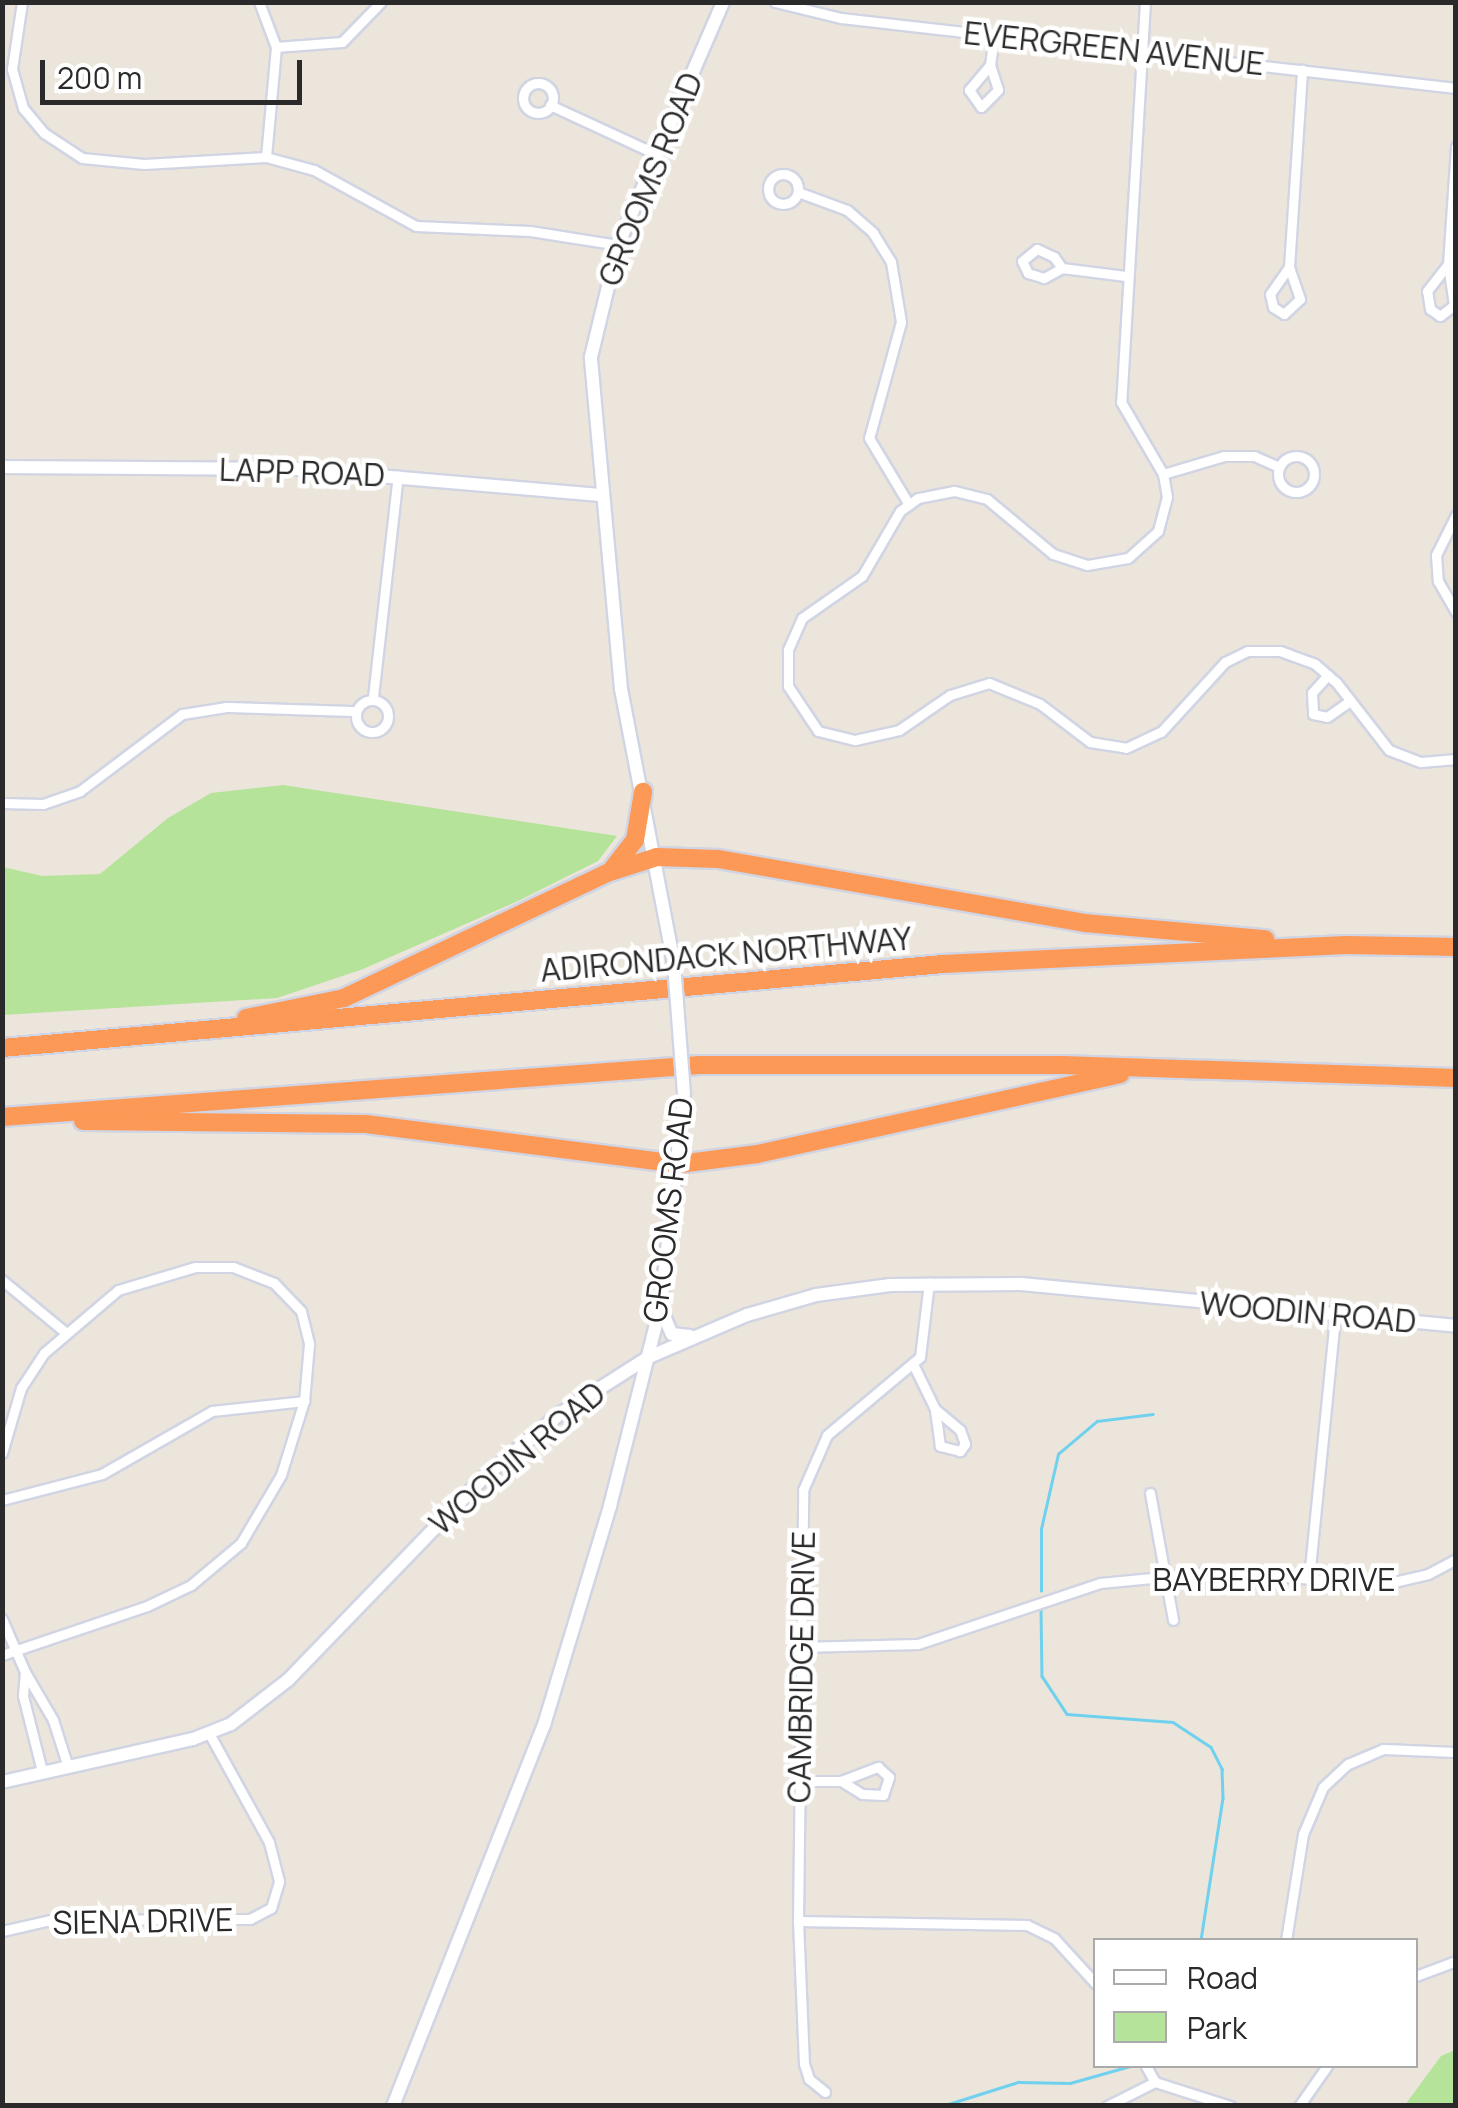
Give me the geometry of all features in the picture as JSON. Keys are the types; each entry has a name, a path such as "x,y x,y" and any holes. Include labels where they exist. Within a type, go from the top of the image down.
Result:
{"highway":[{"path":"607,873 631,848 643,792"},
{"path":"152,1038 344,998 607,873 657,857 718,859 1084,923 1346,945"},
{"name":"ADIRONDACK NORTHWAY","path":"2,1048 152,1038 943,964 1346,945 1456,947"},
{"path":"2,1118 700,1065 1158,1068 1456,1078"},
{"path":"2,1118 366,1124 679,1164 757,1154 1158,1068"}],"street":[{"path":"22,2 12,44 18,94 32,121 58,144 109,164 266,157 314,170 416,226 530,231 618,245"},
{"path":"259,2 276,47 266,157"},
{"path":"276,47 332,46 381,2"},
{"name":"GROOMS ROAD","path":"394,2106 544,1725 636,1407 661,1304 684,1094 674,964 657,857 621,689 590,357 618,245 723,2"},
{"name":"EVERGREEN AVENUE","path":"774,2 841,18 1456,88"},
{"path":"1145,2 1121,402 1163,474 1167,497 1158,531 1128,558 1100,566 1053,554 998,505 974,494 942,492 908,503 871,566 802,618 788,650 785,670 792,696 824,734 873,740 950,696 989,683 1040,704 1090,742 1126,748 1161,732 1216,669 1237,656 1280,650 1328,675 1389,750 1420,762 1456,759"},
{"path":"990,65 969,90 981,107 998,90 990,65 994,36"},
{"path":"1288,266 1270,294 1273,307 1284,314 1300,300 1288,266 1302,69"},
{"path":"550,105 656,154"},
{"path":"1448,264 1427,291 1430,309 1440,316 1454,304 1448,264 1456,146"},
{"path":"798,192 847,210 873,233 891,262 901,322 869,438 908,503"},
{"path":"1062,268 1126,276"},
{"path":"1163,474 1224,456 1254,456 1279,467"},
{"path":"1290,457 1305,458 1313,480 1292,492 1280,482 1279,467 1290,457"},
{"name":"LAPP ROAD","path":"2,466 398,475 600,495"},
{"path":"354,711 364,729 380,730 388,716 373,696 398,475"},
{"path":"1456,515 1436,555 1438,581 1456,612"},
{"path":"1328,675 1310,699 1313,714 1328,718 1350,701"},
{"path":"2,804 43,804 80,791 182,714 226,707 354,711 373,696"},
{"path":"2,1454 21,1388 65,1332 118,1290 195,1267 253,1271 294,1298 301,1311 309,1344 304,1401 266,1509 231,1553 191,1585 147,1606 19,1654 2,1655"},
{"path":"2,1280 65,1332"},
{"path":"929,1283 914,1366 934,1409 940,1446 960,1452 964,1437 934,1409"},
{"name":"WOODIN ROAD","path":"2,1782 66,1764 210,1735 288,1680 482,1479 606,1382 692,1336 816,1295 929,1283 1078,1288 1456,1326"},
{"path":"661,1304 668,1330 692,1336"},
{"path":"1309,1578 1335,1316"},
{"name":"CAMBRIDGE DRIVE","path":"825,2092 808,2079 804,2064 798,1921 804,1490 811,1460 827,1435 914,1366"},
{"path":"606,1382 628,1386 636,1407"},
{"path":"2,1500 102,1474 212,1411 304,1401"},
{"path":"1150,1493 1173,1620"},
{"name":"BAYBERRY DRIVE","path":"800,1647 918,1644 1052,1594 1163,1576 1309,1578 1385,1584 1428,1574 1456,1559"},
{"path":"2,1620 25,1672 47,1706 66,1764"},
{"path":"25,1672 23,1696 42,1771"},
{"name":"SIENA DRIVE","path":"2,1931 50,1920 250,1920 271,1908 279,1880 269,1842 210,1735"},
{"path":"1286,1938 1303,1834 1323,1788 1348,1764 1383,1749 1456,1752"},
{"path":"800,1781 840,1781 872,1766 886,1772 890,1785 871,1797 840,1781"},
{"path":"798,1921 1028,1925 1054,1938 1093,1981"},
{"path":"1418,1975 1456,1961"},
{"path":"1147,2068 1155,2082 1230,2106"},
{"path":"1299,2106 1326,2068"},
{"path":"1106,2106 1155,2082"}],"green space":[{"path":"283,785 617,836 598,861 518,901 363,969 277,998 3,1015 3,867 42,876 100,874 168,818 211,793"},
{"path":"1455,2050 1455,2105 1405,2105 1441,2056"}],"waterway":[{"path":"1041,1591 1041,1529 1058,1454 1097,1421 1153,1414"},
{"path":"1041,1608 1042,1676 1067,1714 1173,1722 1211,1747 1222,1769 1223,1798 1201,1938"},
{"path":"942,2106 1018,2082 1070,2083 1123,2068"}]}
